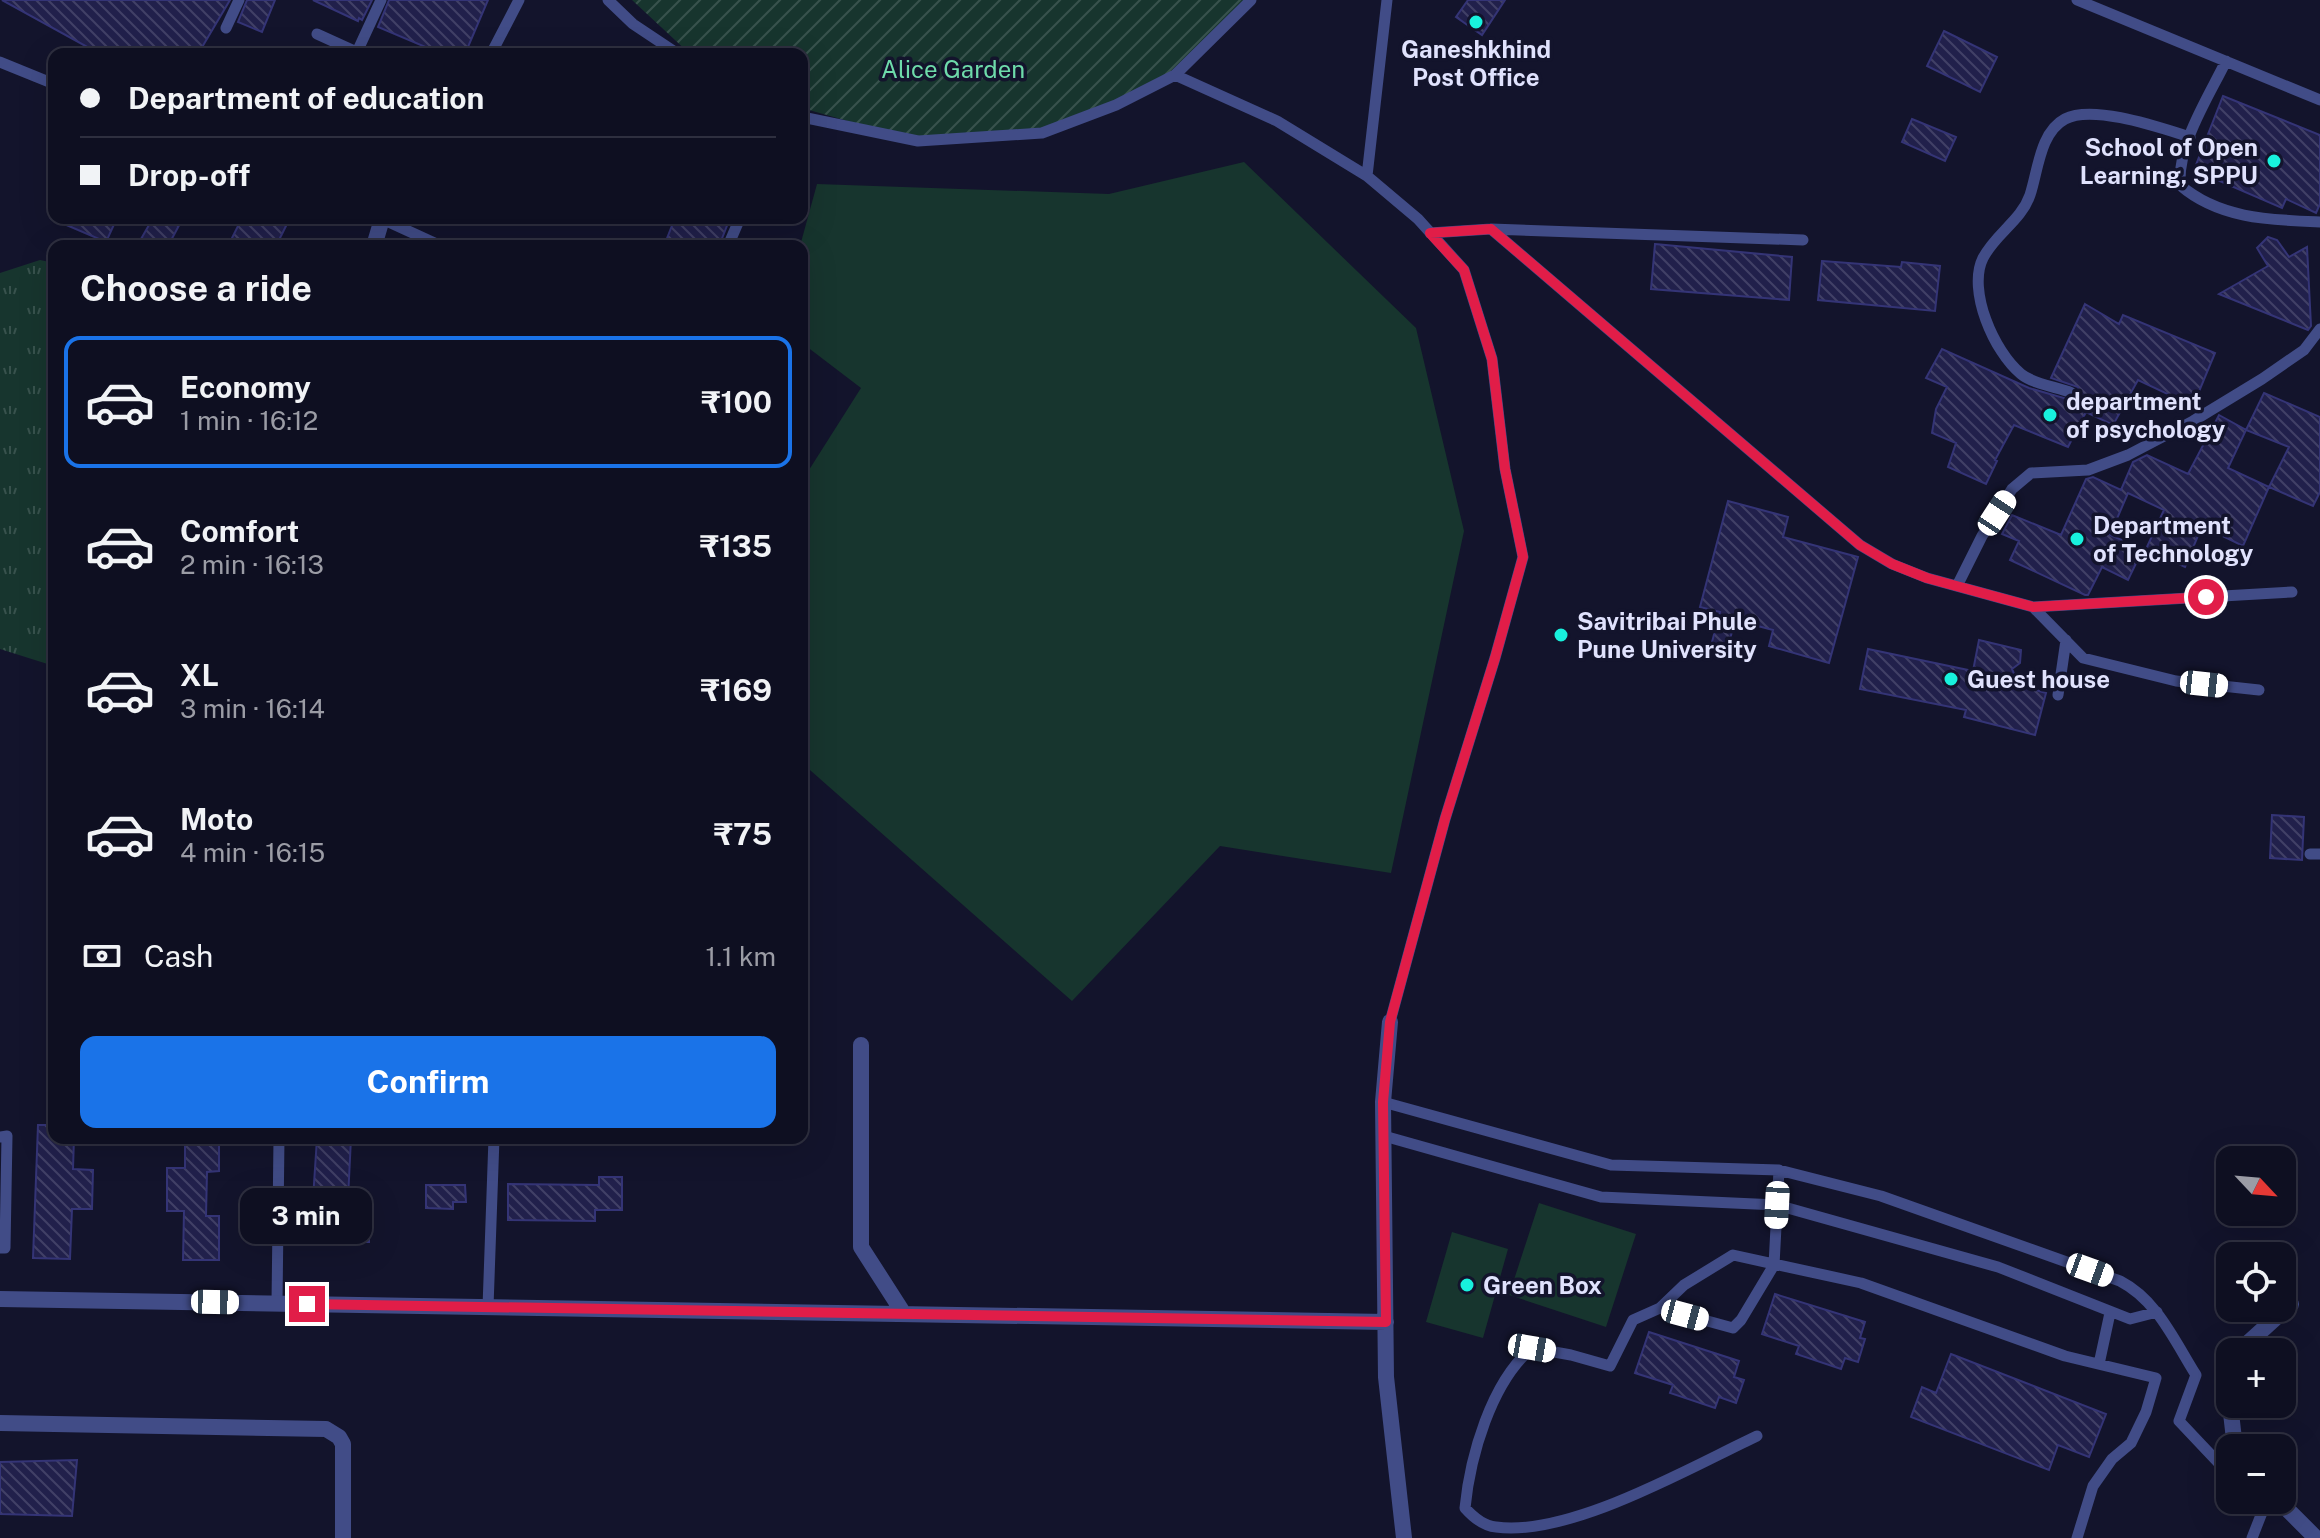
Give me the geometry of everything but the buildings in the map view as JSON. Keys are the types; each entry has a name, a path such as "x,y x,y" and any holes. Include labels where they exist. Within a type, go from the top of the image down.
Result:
{"street":[{"path":"1390,1022 1383,1102 1386,1377 1404,1538"},
{"path":"861,1045 861,1247 904,1314"},
{"path":"0,1299 1386,1322"},
{"path":"2253,1338 2271,1322"},
{"path":"0,1423 326,1429 339,1437 343,1444 343,1538"},
{"path":"2292,1514 2316,1538"}],"lane":[{"path":"226,28 239,0"},
{"path":"361,48 381,0"},
{"path":"494,48 519,0"},
{"path":"608,0 633,24 669,48"},
{"path":"808,118 918,141 1042,133 1116,105 1175,75 1251,0"},
{"path":"1367,176 1387,0"},
{"path":"2077,0 2320,100"},
{"path":"317,34 348,48"},
{"path":"2226,61 2190,137 2179,169 2180,185 2195,197 2251,219 2320,222"},
{"path":"0,62 48,82"},
{"path":"1175,75 1277,121 1367,176 1430,233 1464,270 1492,359 1505,469 1523,557 1445,819 1390,1022"},
{"path":"2072,393 2022,375 2001,353 1979,297 1981,261 1996,236 2017,219 2030,196 2035,170 2051,132 2066,118 2100,115 2123,118 2190,137"},
{"path":"395,224 428,240"},
{"path":"1430,233 1491,229 1803,240"},
{"path":"1491,229 1860,545 1892,564 1927,578 2033,607 2292,592"},
{"path":"1957,586 1982,536 2012,489 2031,473 2088,470 2128,455 2193,421 2262,379 2304,350 2320,329"},
{"path":"2033,607 2083,658 2176,681 2259,690"},
{"path":"2058,695 2066,640"},
{"path":"1383,1102 1611,1165 1779,1170 1881,1196 2120,1281 2140,1291 2157,1312 2196,1375 2179,1421 2216,1460"},
{"path":"0,1137 7,1136 5,1248 0,1248"},
{"path":"1384,1136 1601,1197 1777,1205 1998,1267 2130,1319 2157,1312"},
{"path":"277,1303 279,1144"},
{"path":"488,1307 494,1144"},
{"path":"1660,1308 1733,1328 1741,1320 1774,1265 1779,1170"},
{"path":"1757,1436 1624,1500 1541,1527 1493,1527 1475,1519 1465,1508 1468,1479 1488,1410 1523,1356 1532,1348 1610,1366 1633,1320 1660,1308 1684,1285 1733,1255 1861,1283 2065,1356 2156,1378 2146,1412 2131,1443 2112,1459 2093,1486 2077,1538"},
{"path":"2099,1364 2110,1313"},
{"path":"2252,1538 2261,1514"}],"green space":[{"name":"Alice Garden","path":"632,0 1251,0 1175,75 1042,133 918,141 808,110 808,48 684,48"},
{"path":"1244,162 1416,328 1464,531 1391,873 1220,846 1072,1001 808,768 808,472 861,388 808,348 808,240 802,240 817,184 1109,194"},
{"path":"40,260 48,262 48,664 0,649 0,273"},
{"path":"1539,1203 1636,1234 1606,1327 1509,1295"},
{"name":"Green Box","path":"1452,1232 1508,1249 1483,1338 1426,1322"}],"place":[{"name":"Ganeshkhind Post Office","path":"1476,22"},
{"name":"School of Open Learning, SPPU","path":"2274,161"},
{"name":"department of psychology","path":"2050,415"},
{"name":"Department of Technology","path":"2077,539"},
{"name":"Savitribai Phule Pune University","path":"1561,635"},
{"name":"Guest house","path":"1951,679"},
{"name":"Green Box","path":"1467,1285"}],"route":[{"path":"307,1304 1386,1322 1383,1102 1390,1022 1445,819 1523,557 1505,469 1492,359 1464,270 1430,233 1491,229 1860,545 1892,564 1927,578 2033,607 2206,597"}]}
